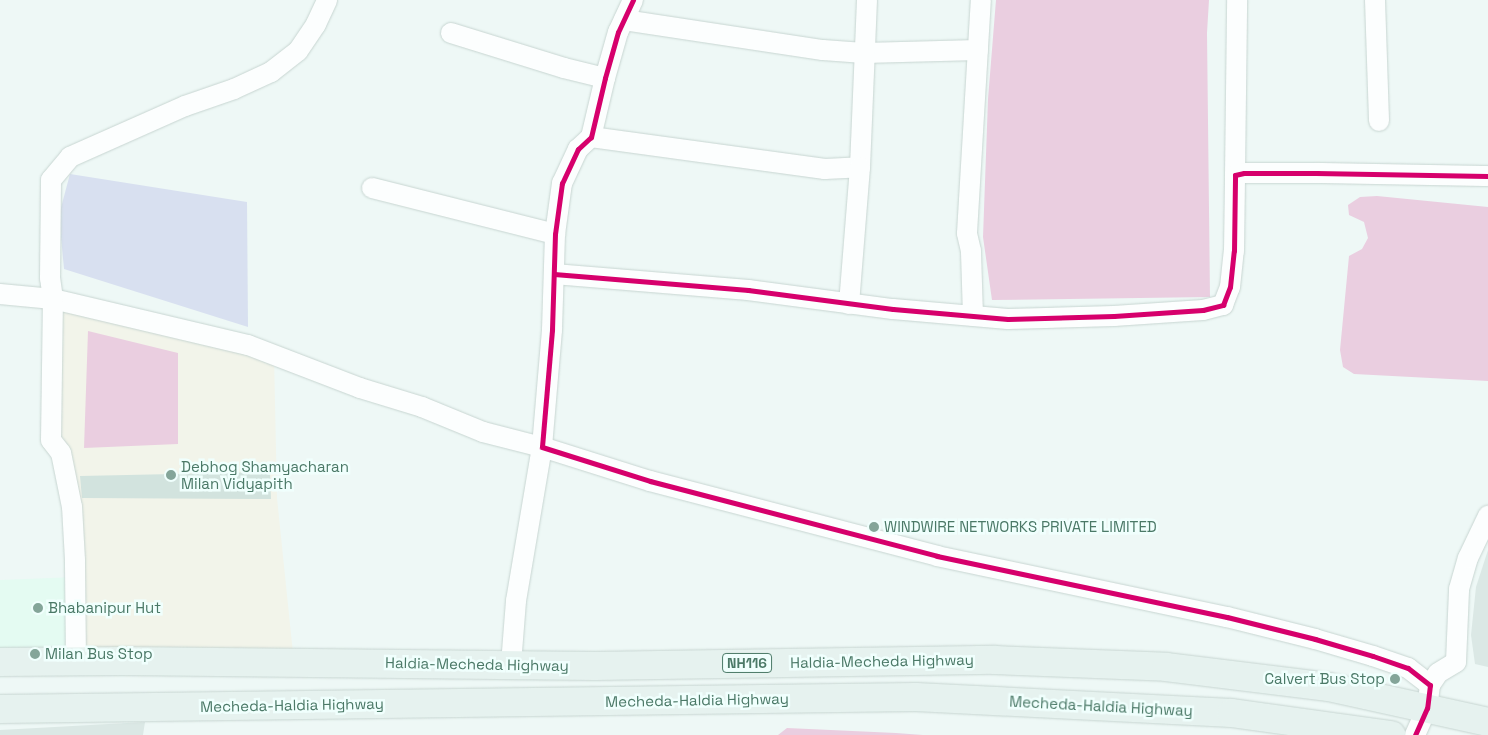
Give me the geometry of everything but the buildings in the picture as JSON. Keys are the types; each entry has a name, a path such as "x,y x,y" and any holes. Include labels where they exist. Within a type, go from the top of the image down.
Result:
{"highway":[{"name":"Haldia-Mecheda Highway","path":"0,662 511,665 995,660 1166,667 1428,697 1488,722"},
{"name":"Mecheda-Haldia Highway","path":"0,709 916,697 1232,713 1391,735"}],"street":[{"path":"76,661 76,560 72,507 61,453 51,440 53,299 50,278 51,180 70,157 185,106 234,89 270,72 298,51 316,24 327,0"},
{"path":"511,665 516,601 542,447 555,234 562,183 578,149 591,137 605,78 624,20 633,0"},
{"path":"849,304 860,167 867,0"},
{"path":"973,316 972,273 967,233 981,0"},
{"path":"554,274 748,290 849,304 1008,319 1114,316 1203,310 1223,305 1230,287 1234,251 1237,0"},
{"path":"1375,0 1379,121"},
{"path":"624,20 823,50 864,53 978,50"},
{"path":"451,33 564,68 605,78"},
{"path":"591,137 824,169 860,167"},
{"path":"1235,175 1318,173 1488,176"},
{"path":"372,188 555,234"},
{"path":"0,294 53,299 248,345 360,388 422,407 483,432 542,447 650,481 937,556 1160,602 1315,638 1408,668 1428,697"},
{"path":"1414,735 1438,673 1456,662 1459,589 1468,558 1488,516"}],"shaded area":[{"path":"996,0 1209,0 1207,33 1210,297 992,300 983,237 988,99"},
{"path":"70,174 247,202 248,327 64,269 59,215"},
{"path":"1377,196 1488,207 1488,381 1354,374 1343,367 1340,350 1349,256 1362,249 1368,238 1364,222 1349,215 1348,205 1360,197"},
{"name":"Debhog Shamyacharan Milan Vidyapith","path":"53,299 274,355 277,498 294,663 76,661 77,636 52,406"},
{"path":"88,331 178,353 178,444 84,448"},
{"path":"1488,550 1488,667 1475,664 1471,635 1476,587"},
{"name":"Bhabanipur Hut","path":"76,577 76,661 0,662 0,580"},
{"path":"145,722 143,735 0,735 0,730"},
{"path":"787,728 896,733 923,735 778,735"}],"cycle path":[{"path":"633,0 618,32 591,137 578,149 562,183 555,234 552,330 542,447 650,481 937,556 1227,617 1373,656 1408,668 1430,685 1427,708 1415,735"},
{"path":"554,274 748,290 893,309 1008,319 1114,316 1203,310 1223,305 1230,287 1234,251 1235,175 1244,173 1318,173 1488,176"}],"place":[{"name":"Debhog Shamyacharan Milan Vidyapith","path":"171,475"},
{"name":"WINDWIRE NETWORKS PRIVATE LIMITED","path":"874,527"},
{"name":"Bhabanipur Hut","path":"38,608"},
{"name":"Milan Bus Stop","path":"35,654"},
{"name":"Calvert Bus Stop","path":"1395,679"}]}
